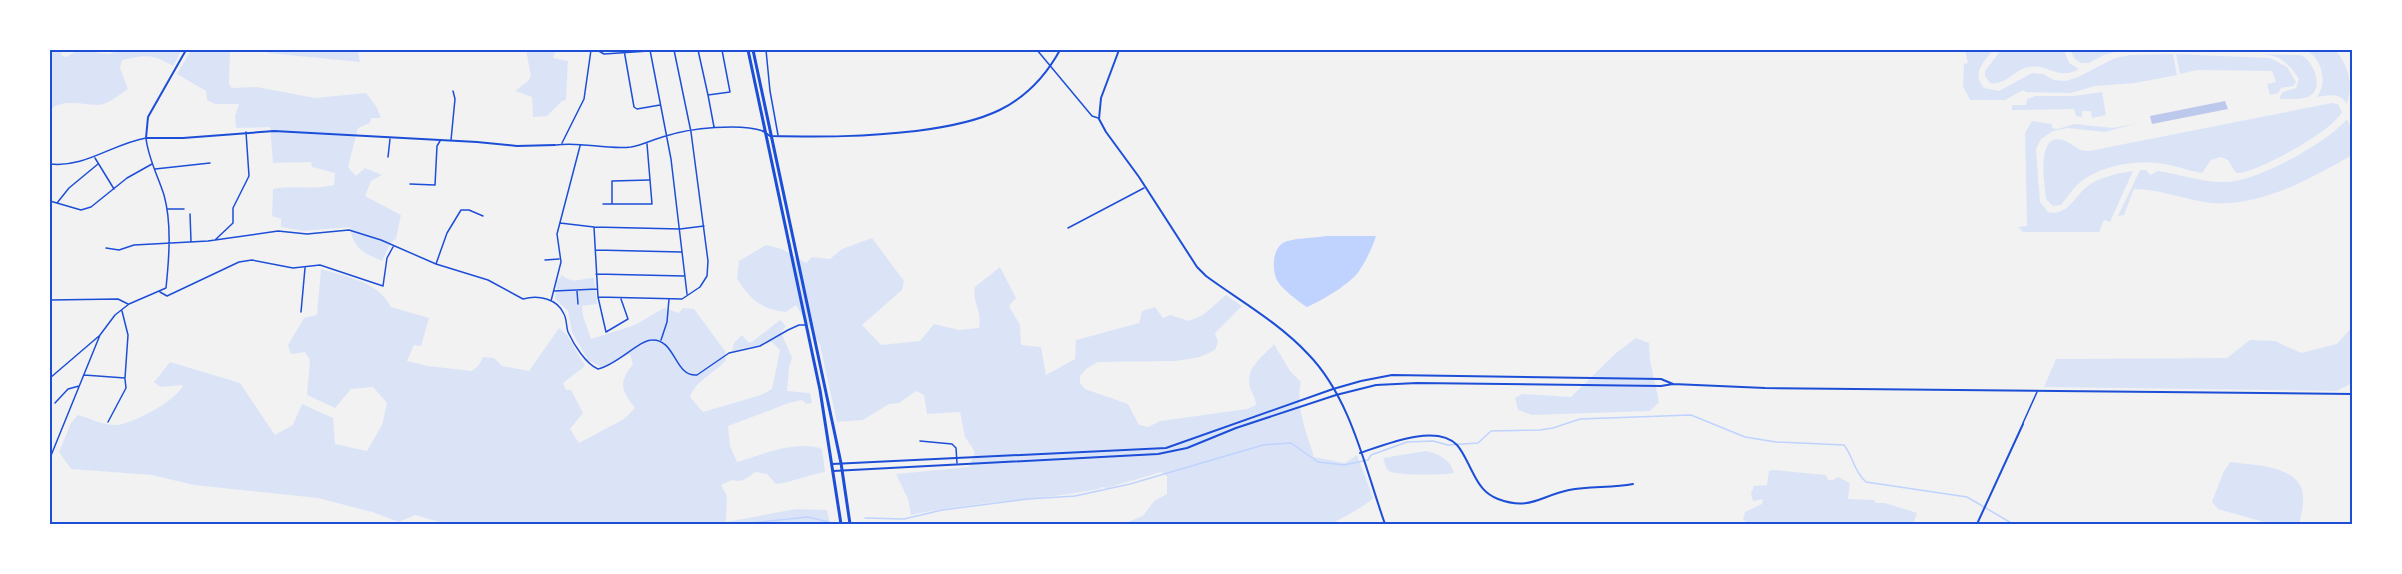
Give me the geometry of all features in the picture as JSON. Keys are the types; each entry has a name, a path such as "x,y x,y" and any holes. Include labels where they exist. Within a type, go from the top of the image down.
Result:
{"highway":[{"path":"750,50 806,325 841,525"},
{"path":"766,134 841,463 850,525"}],"street":[{"path":"50,458 100,336 115,315 129,304 166,288 168,243 166,209 146,138 148,117 186,50"},
{"path":"562,144 584,99 591,50"},
{"path":"597,50 604,54 664,50"},
{"path":"650,50 667,135 687,295"},
{"path":"598,297 682,299 700,287 707,276 708,261 691,132 674,50"},
{"path":"698,50 714,128"},
{"path":"708,95 730,92 722,50"},
{"path":"766,50 770,91 779,136"},
{"path":"1037,50 1092,116 1099,119"},
{"path":"50,164 67,165 95,157 113,147 146,138 183,138 274,131 517,146 562,144 611,148 647,143 667,135 714,128 747,127 779,136 869,137 973,122 995,113 1019,98 1040,79 1060,50"},
{"path":"1119,50 1101,98 1099,119 1106,132 1197,267 1206,276 1253,308 1309,355 1336,395 1362,458 1385,525"},
{"path":"624,51 634,107 637,109 661,105"},
{"path":"451,141 455,99 453,91"},
{"path":"215,240 233,223 233,208 248,181 246,132"},
{"path":"388,157 390,138"},
{"path":"410,184 435,185 437,146 440,140"},
{"path":"603,204 652,204 647,143"},
{"path":"551,302 560,259 557,234 580,146"},
{"path":"95,157 114,190"},
{"path":"154,169 210,163"},
{"path":"56,203 69,188 98,164"},
{"path":"50,201 81,210 91,207 127,178 152,164"},
{"path":"612,204 612,181 650,180"},
{"path":"1068,228 1145,188"},
{"path":"166,209 184,209"},
{"path":"436,264 447,233 461,210 469,210 483,216"},
{"path":"190,214 191,242"},
{"path":"560,222 594,227 680,229 704,226"},
{"path":"594,227 595,274 606,332 628,320 621,298"},
{"path":"106,248 119,250 134,245 215,240 278,231 307,234 349,230 436,264 488,280 523,299 536,296 551,302 564,312 567,331 595,368 604,368 620,360 645,340 660,341 668,345 684,372 693,376 701,374 729,353 760,346 799,325 806,325"},
{"path":"160,292 167,296 239,262 252,260 293,268 320,265 383,286 387,258 393,246"},
{"path":"595,250 682,252"},
{"path":"545,260 560,259"},
{"path":"301,312 305,267"},
{"path":"595,274 685,276"},
{"path":"553,291 597,289"},
{"path":"576,290 578,304"},
{"path":"50,300 118,299 129,304"},
{"path":"660,341 668,322 669,299"},
{"path":"108,422 126,388 128,335 122,310"},
{"path":"50,378 100,336"},
{"path":"84,375 125,378"},
{"path":"832,464 1166,448 1333,389 1392,375 1661,379 1673,384"},
{"path":"833,471 1168,453 1188,448 1265,417 1336,395 1391,383 1661,386 1673,384 1765,388 2352,394"},
{"path":"55,402 68,388 80,386"},
{"path":"1977,525 2037,391"},
{"path":"1360,453 1400,439 1433,436 1450,440 1458,446 1485,492 1499,500 1515,503 1532,503 1571,490 1633,484"},
{"path":"50,441 56,443"},
{"path":"920,441 952,444 956,448 957,464"}],"shaded area":[{"path":"50,50 62,50 61,55 66,57 75,52 85,51 109,54 123,50 182,50 173,66 148,56 122,60 120,68 128,89 107,103 99,105 66,103 50,110"},
{"path":"191,50 230,50 229,84 232,88 257,87 315,98 366,93 376,106 381,118 371,118 370,123 358,128 348,167 356,176 365,168 382,175 371,181 365,196 401,215 396,239 391,242 382,261 360,249 351,234 350,227 303,231 281,227 281,219 272,216 273,189 334,185 335,173 312,167 311,162 273,163 270,127 236,128 235,116 239,104 215,104 207,100 206,91 177,74"},
{"path":"264,50 358,50 360,62 268,53"},
{"path":"526,50 556,50 553,58 568,61 566,100 562,101 547,116 533,117 532,97 515,91 531,76"},
{"path":"1965,50 1993,50 1980,68 1979,77 1984,88 1999,91 2032,73 2066,81 2115,58 2130,55 2173,54 2177,75 2135,83 2095,86 2071,93 2026,92 2023,90 2005,100 1970,100 1963,86 1964,64 1968,63"},
{"path":"2001,50 2064,50 2069,63 2079,69 2059,73 2042,67 2028,67 2005,80 1990,83 1985,76 1985,71"},
{"path":"2070,50 2122,50 2104,55 2089,63 2081,63 2075,59"},
{"path":"2306,50 2335,50 2340,56 2347,68 2350,82 2347,104 2338,96 2317,97 2322,85 2322,71 2316,59"},
{"path":"2176,54 2270,58 2287,67 2296,82 2293,86 2281,88 2278,93 2270,95 2267,84 2276,82 2272,71 2197,70 2180,74"},
{"path":"2262,54 2300,55 2305,58 2316,74 2316,88 2313,93 2301,99 2279,99 2283,92 2296,88 2299,79 2284,61"},
{"path":"2102,92 2106,115 2092,118 2091,111 2082,111 2082,117 2076,116 2074,109 2012,110 2012,105 2026,105 2027,99 2035,96 2073,96"},
{"path":"2332,103 2338,104 2342,112 2325,129 2293,150 2246,171 2236,173 2228,160 2221,157 2211,160 2202,173 2155,163 2122,164 2102,170 2083,180 2061,205 2053,206 2046,199 2045,152 2048,144 2054,140 2063,140 2081,150 2089,151"},
{"path":"2347,119 2352,130 2352,155 2284,190 2248,201 2211,203 2134,189 2124,215 2118,216 2140,170 2146,170 2150,175 2158,171 2209,181 2240,180 2291,159 2324,139"},
{"path":"2032,121 2052,124 2052,128 2058,129 2074,124 2113,128 2138,123 2105,132 2068,128 2053,131 2041,139 2036,149 2040,202 2048,212 2061,211 2092,183 2112,175 2133,171 2110,222 2104,220 2099,232 2023,232 2018,227 2027,226 2025,133"},
{"path":"872,238 904,281 902,290 862,325 881,345 920,341 934,324 959,330 979,328 975,287 1000,267 1016,298 1009,306 1020,325 1021,345 1041,347 1046,375 1075,359 1076,340 1139,323 1142,311 1155,307 1163,318 1170,315 1189,321 1203,315 1226,295 1242,306 1215,333 1218,342 1215,350 1200,357 1176,361 1098,362 1086,369 1080,376 1080,383 1085,389 1128,404 1139,425 1148,427 1160,421 1247,409 1256,405 1249,380 1252,368 1274,344 1290,371 1301,382 1301,410 1314,457 1345,463 1357,455 1373,498 1353,512 1329,524 1122,524 1143,516 1154,501 1167,494 1167,476 1161,472 1107,488 934,510 911,515 908,499 896,474 969,467 975,452 965,437 960,412 927,414 924,395 916,391 899,403 889,404 863,420 837,422 820,345 796,305 786,312 763,306 747,293 737,279 739,261 766,245 782,249 806,263 812,257 830,259 842,249"},
{"path":"321,269 361,281 378,291 391,307 429,318 421,346 414,345 407,361 472,371 483,357 494,358 502,366 529,371 559,328 567,335 585,366 563,383 566,390 571,390 583,413 570,429 579,443 624,419 635,408 623,386 625,376 633,364 630,354 601,367 588,360 572,332 568,311 555,299 557,281 562,275 570,280 594,278 597,304 582,306 591,339 635,325 664,308 679,313 683,308 694,309 725,351 726,360 696,386 690,397 703,412 761,395 772,389 780,350 772,342 732,351 734,343 742,335 748,342 752,342 780,320 786,326 781,332 792,358 787,391 810,393 812,403 806,404 802,400 789,403 728,426 730,446 737,462 791,447 822,449 825,472 776,484 767,474 755,472 739,481 732,480 721,485 727,496 726,522 796,509 827,510 830,524 446,524 415,515 399,522 372,512 318,498 194,485 152,475 71,469 59,452 71,423 78,415 115,425 132,421 153,411 173,398 183,385 160,387 154,382 170,362 240,383 275,435 293,425 302,404 333,418 335,444 367,451 382,425 387,403 373,387 351,389 335,408 307,395 310,360 305,352 291,354 288,345 304,318 317,315"},
{"path":"2352,327 2352,383 2337,391 2044,387 2056,359 2227,358 2250,340 2275,341 2301,353 2337,344"},
{"path":"1636,338 1649,343 1650,360 1659,402 1650,411 1532,415 1518,410 1515,398 1522,394 1571,397 1616,353"},
{"path":"1426,451 1443,458 1450,464 1454,473 1421,475 1394,473 1388,470 1383,458"},
{"path":"2230,462 2274,468 2294,478 2303,496 2299,524 2271,524 2218,509 2212,502 2223,473"},
{"path":"1769,471 1826,475 1828,480 1838,477 1850,483 1848,499 1874,500 1876,503 1885,503 1917,513 1913,524 1751,524 1743,520 1745,512 1762,504 1763,499 1753,501 1751,493 1754,486 1767,485"}],"water":[{"path":"1326,236 1376,236 1368,257 1356,275 1333,293 1307,307 1278,282 1274,269 1275,254 1277,249 1287,241"}],"building":[{"path":"2225,101 2228,109 2152,124 2150,116"}],"waterway":[{"path":"865,518 904,519 942,510 1028,499 1075,496 1130,484 1263,445 1291,443 1318,462 1344,465 1368,460 1371,455 1407,442 1433,441 1448,445 1478,443 1491,431 1540,430 1580,419 1691,415 1745,437 1776,442 1844,445 1859,474 1866,482 1967,497 2013,524"},
{"path":"740,524 808,517 829,522"}]}
